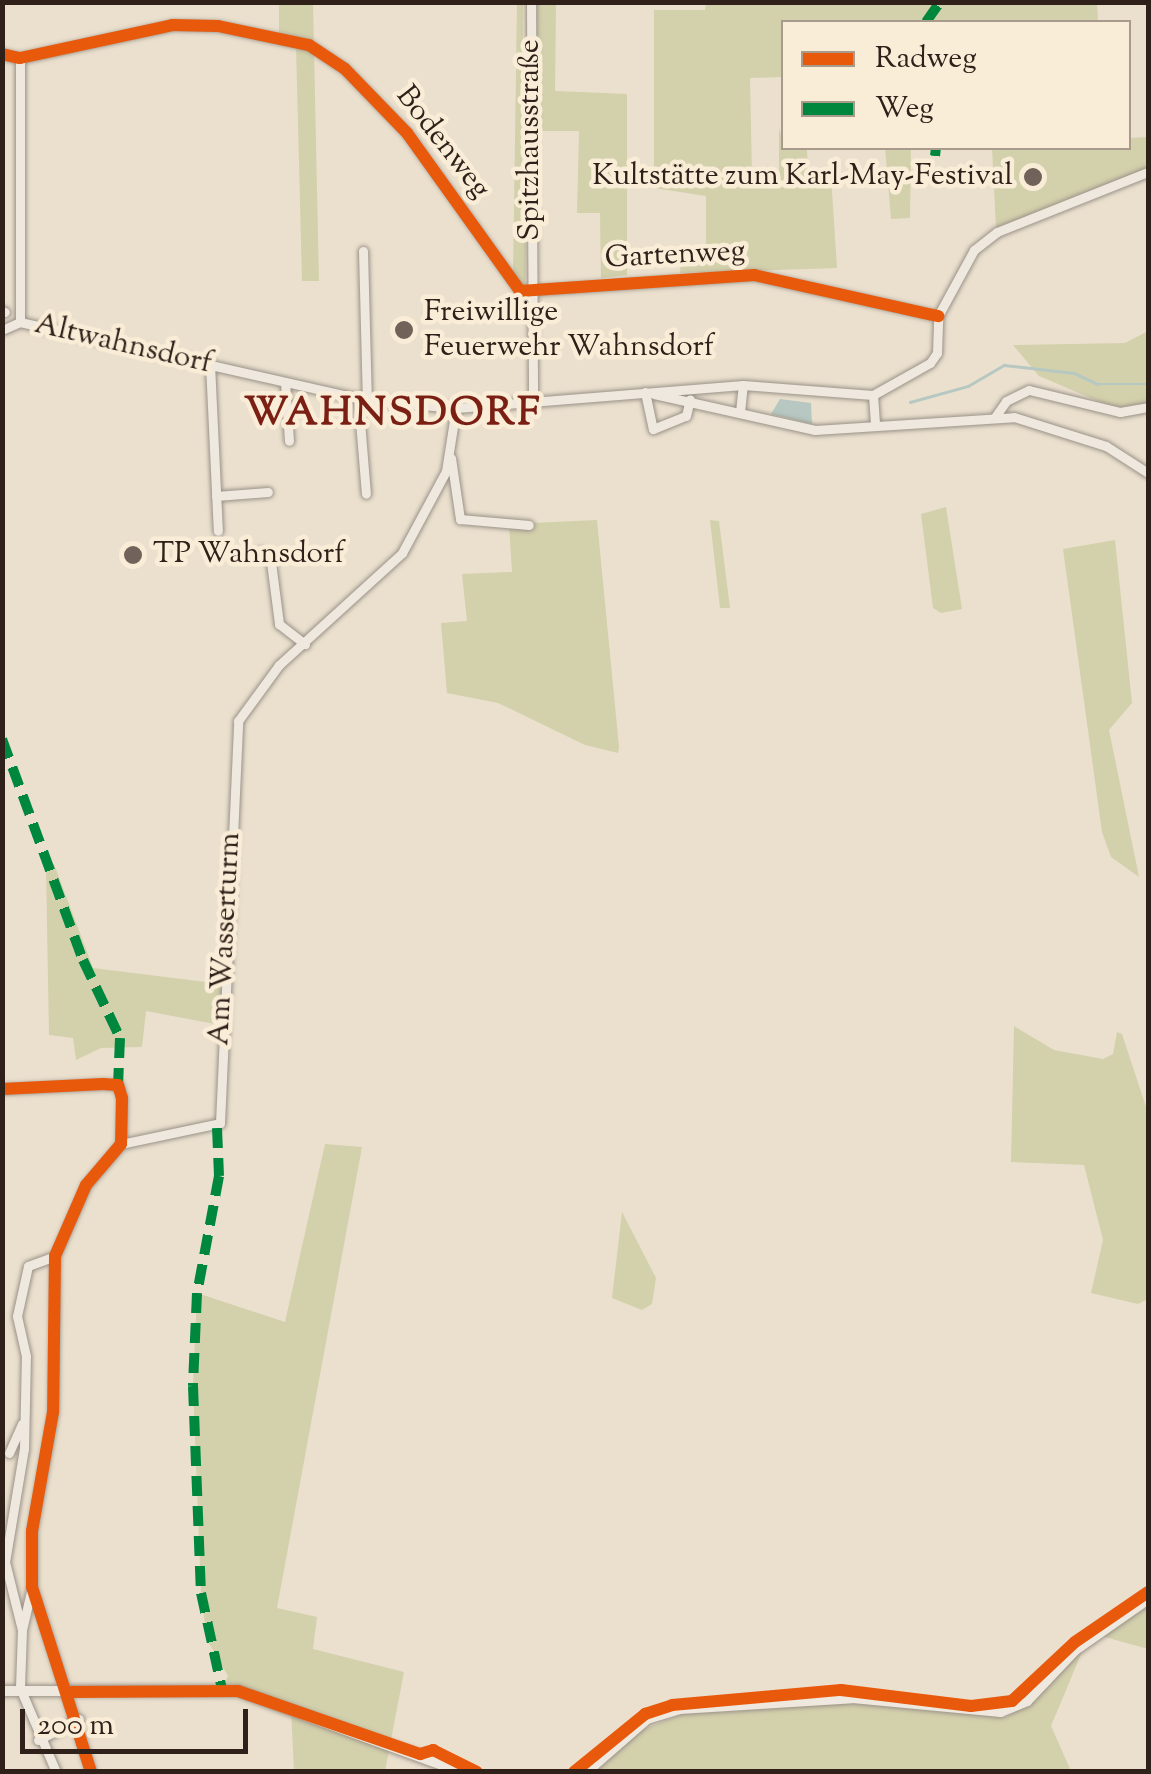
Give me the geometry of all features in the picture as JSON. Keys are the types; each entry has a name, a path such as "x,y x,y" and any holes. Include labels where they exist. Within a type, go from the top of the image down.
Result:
{"street":[{"name":"Spitzhausstraße","path":"531,2 533,398"},
{"name":"Bodenweg","path":"2,54 20,58 172,25 218,26 309,45 387,110 520,291 530,294"},
{"path":"2,330 20,322 20,58"},
{"path":"875,424 873,395 930,362 937,353 938,316 974,250 997,232 1148,172"},
{"path":"363,251 366,494"},
{"name":"Gartenweg","path":"530,294 612,281 754,275 938,316"},
{"name":"Altwahnsdorf","path":"20,322 362,398 456,408 533,398 743,385 873,395"},
{"path":"210,364 218,531"},
{"path":"286,382 289,442"},
{"path":"740,412 743,385"},
{"path":"645,392 652,429 686,416 690,388"},
{"path":"995,418 1006,401 1028,390 1120,412 1148,408"},
{"name":"Altwahnsdorf","path":"645,392 815,430 1024,419 1106,446 1148,473"},
{"path":"456,408 450,458 460,519 529,525"},
{"path":"261,552 274,559 278,624 305,644 402,553 450,458"},
{"path":"216,496 268,492"},
{"name":"Am Wasserturm","path":"121,1144 220,1124 238,721 279,666 305,644"},
{"path":"2,1089 118,1085 121,1144 86,1184 55,1256 53,1412 32,1531 32,1587 22,1630 20,1688 38,1740 56,1772"},
{"path":"22,1630 4,1562 24,1422 21,1280 28,1266 55,1256"},
{"path":"10,1453 24,1422"},
{"path":"32,1587 79,1719 91,1772"},
{"path":"586,1772 647,1719 679,1709 852,1698 1000,1712 1027,1701 1075,1650 1148,1599"},
{"path":"2,1691 20,1688 70,1692 238,1692 462,1772"},
{"path":"38,1740 79,1719"}],"shaded area":[{"path":"523,2 525,289 513,276 517,3"},
{"path":"706,2 1097,2 1098,20 781,20 781,77 750,78 752,178 779,176 779,127 781,150 807,150 808,178 831,176 837,268 680,273 681,255 706,254 706,196 654,188 654,10 705,10"},
{"path":"279,3 313,3 319,281 302,281 296,45 279,39"},
{"path":"537,3 556,3 555,91 627,94 627,275 601,278 600,213 577,213 579,131 537,131"},
{"path":"1148,137 1148,169 996,229 992,150 1131,150 1131,138"},
{"path":"885,150 911,150 910,218 891,219"},
{"path":"1148,331 1148,408 1121,411 1039,376 1013,345 1125,343"},
{"path":"780,399 811,403 812,424 771,414"},
{"path":"946,507 962,609 941,613 933,608 921,514"},
{"path":"597,520 618,753 585,745 498,703 447,693 441,623 467,621 462,574 512,572 509,524"},
{"path":"710,520 719,521 730,608 720,608"},
{"path":"1115,540 1132,703 1109,730 1139,877 1111,857 1102,832 1063,549"},
{"path":"54,864 93,968 222,984 220,1025 146,1011 142,1047 101,1048 76,1060 73,1038 49,1035 46,866"},
{"path":"1014,1026 1054,1050 1103,1059 1113,1054 1117,1032 1122,1034 1148,1113 1148,1299 1138,1304 1091,1293 1103,1240 1084,1165 1011,1162"},
{"path":"325,1144 362,1147 277,1608 317,1617 313,1649 404,1672 385,1771 294,1771 291,1709 222,1689 228,1676 207,1640 201,1593 193,1386 197,1293 285,1322"},
{"path":"622,1212 656,1278 652,1304 642,1310 612,1298"},
{"path":"1148,1589 1148,1649 1105,1637 1096,1623"},
{"path":"1084,1647 1051,1726 1071,1771 596,1772 641,1730 683,1714 866,1702 1006,1717 1030,1704"}],"waterway":[{"path":"910,402 968,386 1004,365 1074,373 1098,384 1148,384"}],"marked path":[{"path":"927,20 940,2"},
{"path":"935,156 936,150"},
{"path":"2,739 83,960 120,1038 118,1085"},
{"path":"217,1128 219,1176 197,1293 193,1386 201,1593 222,1689"}],"cycle path":[{"path":"2,54 20,58 172,25 218,26 309,45 345,69 407,133 520,291 754,275 938,316"},
{"path":"2,1089 118,1085 122,1098 121,1144 86,1185 55,1256 53,1412 32,1531 32,1587 91,1772"},
{"path":"574,1772 645,1714 672,1705 841,1690 971,1706 1012,1701 1075,1642 1148,1592"},
{"path":"71,1692 238,1691 420,1754 433,1750 477,1772"}],"place":[{"name":"Kultstätte zum Karl-May-Festival","path":"1033,177"},
{"name":"Freiwillige Feuerwehr Wahnsdorf","path":"404,330"},
{"name":"TP Wahnsdorf","path":"133,555"}],"district":[{"name":"WAHNSDORF","path":"393,415"}]}
